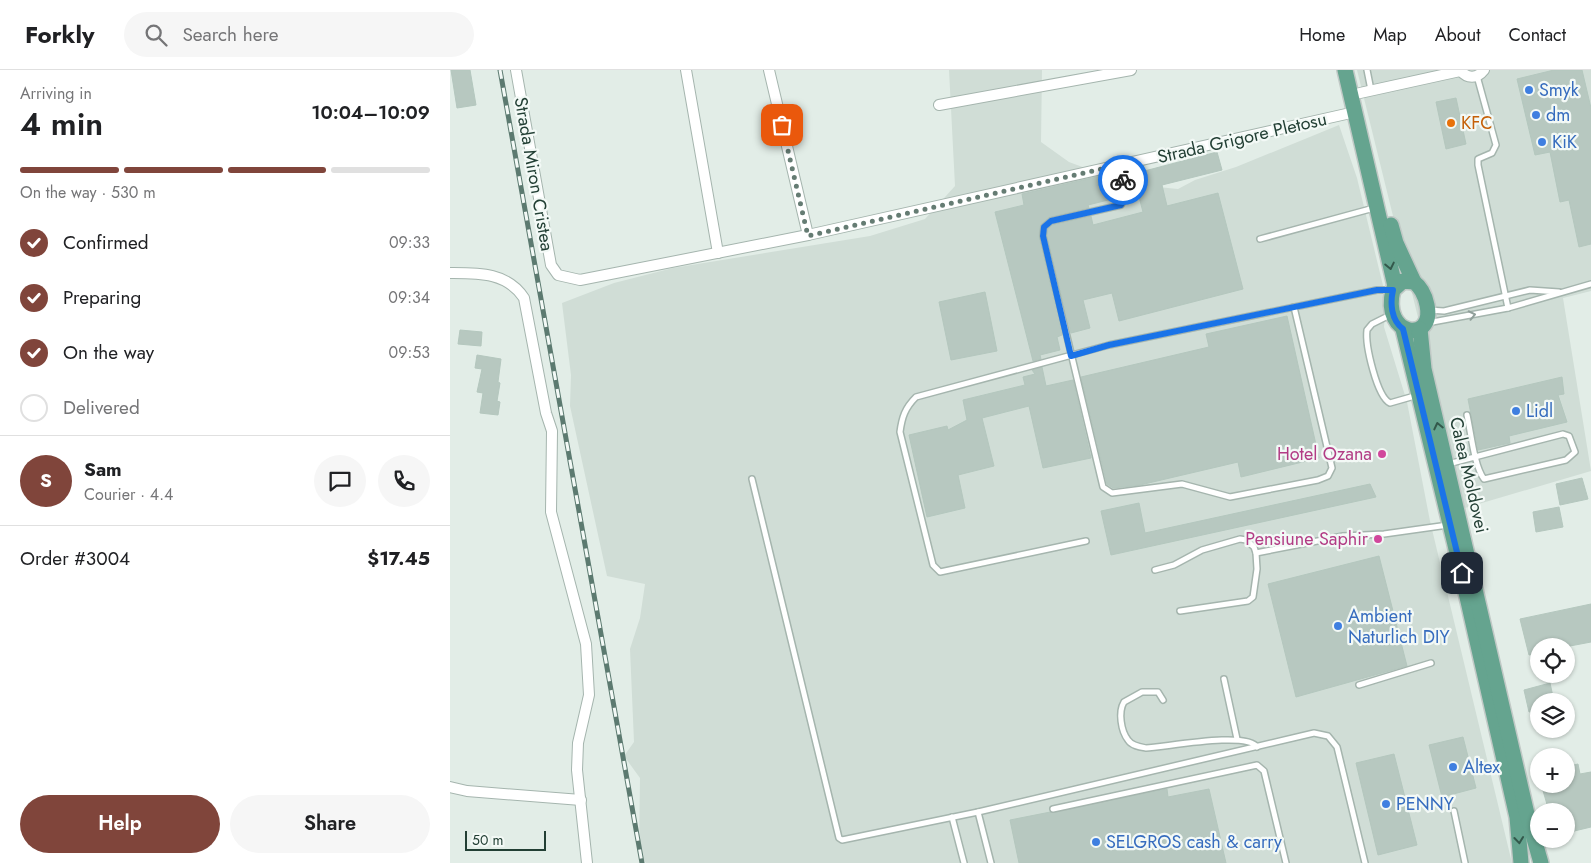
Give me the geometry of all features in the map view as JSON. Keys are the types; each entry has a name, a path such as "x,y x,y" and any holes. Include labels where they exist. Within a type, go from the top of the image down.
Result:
{"main road":[{"path":"1345,70 1394,288 1392,314 1399,326 1403,329 1414,331 1424,321 1425,295 1420,286 1414,282 1402,281 1394,288"},
{"path":"1355,70 1365,92 1396,243 1414,282"},
{"name":"Calea Moldovei","path":"1424,321 1424,369 1527,814 1541,863"},
{"name":"Calea Moldovei","path":"1403,329 1450,525 1516,817 1521,863"}],"street":[{"name":"Strada Miron Cristea","path":"516,70 551,265 558,275"},
{"path":"686,70 718,253"},
{"path":"769,70 808,236"},
{"path":"939,105 1131,70"},
{"path":"1365,92 1460,70 1468,77 1480,73"},
{"name":"Strada Grigore Pletosu","path":"558,275 568,279 580,280 808,236 1355,112"},
{"path":"450,273 478,273 502,278 518,288 524,298 546,413 552,431 550,488 553,519 586,644 589,695 578,743 577,770 586,863"},
{"path":"450,787 467,791 581,800"}],"lane":[{"path":"1365,92 1366,70"},
{"path":"1480,73 1496,145 1492,153 1478,159 1478,165 1508,308"},
{"path":"1119,165 1127,195 1121,205 1051,221 1044,227 1043,236 1103,487 1112,493 1182,484 1230,497 1318,480 1328,476 1332,468 1294,307"},
{"path":"1260,239 1377,208"},
{"path":"1424,321 1508,308 1545,299 1560,292 1591,284"},
{"path":"1086,541 940,572 933,565 900,432 902,417 907,406 916,398 1109,345 1394,288"},
{"path":"1424,321 1444,311 1530,290 1560,292"},
{"path":"1392,314 1372,324 1367,330 1367,343 1378,386 1382,396 1390,403 1419,395"},
{"path":"1447,464 1476,457 1564,434 1569,436 1575,452 1566,460 1489,480 1484,479 1480,474 1476,457 1467,416"},
{"path":"752,479 839,838 845,841 978,812 1257,748 1314,733 1328,736 1334,740 1340,757 1366,863"},
{"path":"1256,553 1343,536 1384,534 1450,525"},
{"path":"1155,570 1174,565 1202,550 1240,539 1250,542 1256,553 1257,569 1253,598 1248,601 1180,611"},
{"path":"1359,685 1431,663"},
{"path":"1224,679 1237,739"},
{"path":"1163,700 1158,692 1149,691 1124,702 1121,719 1128,741 1146,748 1237,739 1253,742 1257,748"},
{"path":"1053,809 1257,765 1264,772 1286,863"},
{"path":"1454,811 1465,863"},
{"path":"978,812 991,863"},
{"path":"952,817 964,863"}],"shaded area":[{"path":"949,70 1042,70 1041,142 1069,162 1128,184 1178,189 1195,180 1236,167 1339,125 1357,178 1386,298 1384,327 1407,402 1430,521 1512,863 646,863 639,853 640,778 624,756 634,742 630,649 640,618 645,584 607,576 570,406 571,375 562,303 614,283 673,268 870,236 925,219 955,186"},
{"path":"1357,70 1591,70 1591,291 1563,298 1591,471 1465,508"}],"building":[{"path":"451,70 470,70 476,105 457,108"},
{"path":"1554,70 1582,70 1591,108 1591,244 1579,247 1569,200 1560,202 1550,152 1535,155 1517,79"},
{"name":"KFC","path":"1456,98 1466,144 1446,149 1436,102"},
{"path":"1217,152 1222,170 1162,185 1167,206 1218,193 1243,289 1119,321 1112,293 1083,300 1090,328 1071,333 1047,236 1048,229 1053,225 1091,216 1093,225 1143,212 1133,174"},
{"path":"1114,173 1120,197 1088,205 1089,208 1050,217 1040,226 1039,237 1062,335 1057,337 1060,350 1040,355 1041,359 1033,361 995,212 1024,205 1022,194"},
{"path":"985,292 997,351 951,360 939,302"},
{"path":"1287,316 1319,458 1241,477 1238,462 1140,485 1113,488 1107,484 1081,377 1209,347 1206,334"},
{"path":"460,330 482,332 481,346 458,344"},
{"path":"477,355 501,359 498,382 500,383 497,401 500,402 498,415 480,413 483,393 477,392 482,369 475,368"},
{"path":"1042,367 1046,386 1073,380 1091,458 1043,468 1029,406 982,418 994,466 958,475 965,508 927,517 909,435 947,426 948,430 967,420 963,400 1025,385 1023,377 1035,374 1032,370"},
{"name":"Lidl","path":"1562,377 1564,394 1558,395 1567,422 1509,436 1510,443 1478,450 1468,399"},
{"path":"1582,478 1588,499 1560,505 1556,484"},
{"path":"1370,484 1376,497 1111,555 1101,511 1139,503 1145,533"},
{"path":"1559,507 1563,527 1536,532 1533,512"},
{"name":"Ambient Naturlich DIY","path":"1379,556 1407,666 1296,697 1268,584"},
{"path":"1591,604 1591,642 1575,645 1575,638 1530,638 1529,655 1520,619"},
{"path":"1550,683 1552,693 1530,693 1529,712 1524,690"},
{"name":"Altex","path":"1463,737 1476,788 1442,797 1429,745"},
{"name":"PENNY","path":"1394,754 1417,845 1378,855 1356,763"},
{"path":"1578,764 1580,774 1591,772 1591,827 1575,831 1575,803 1547,803 1544,793 1575,793 1575,765"},
{"name":"SELGROS cash & carry","path":"1167,789 1168,797 1209,789 1226,863 1019,863 1010,820"}],"railway":[{"path":"500,70 642,863"}],"way so far":[{"path":"782,125 808,236 1119,165 1123,180"}],"place":[{"name":"Smyk","path":"1529,90"},
{"name":"dm","path":"1536,115"},
{"name":"KFC","path":"1451,123"},
{"name":"KiK","path":"1542,142"},
{"name":"Lidl","path":"1516,411"},
{"name":"Hotel Ozana","path":"1382,454"},
{"name":"Pensiune Saphir","path":"1378,539"},
{"name":"Ambient Naturlich DIY","path":"1338,626"},
{"name":"Altex","path":"1453,767"},
{"name":"PENNY","path":"1386,804"},
{"name":"SELGROS cash & carry","path":"1096,842"}],"route":[{"path":"1123,180 1127,195 1121,205 1051,221 1044,227 1043,236 1071,356 1109,345 1377,290 1393,290 1392,314 1403,329 1462,573"}]}
